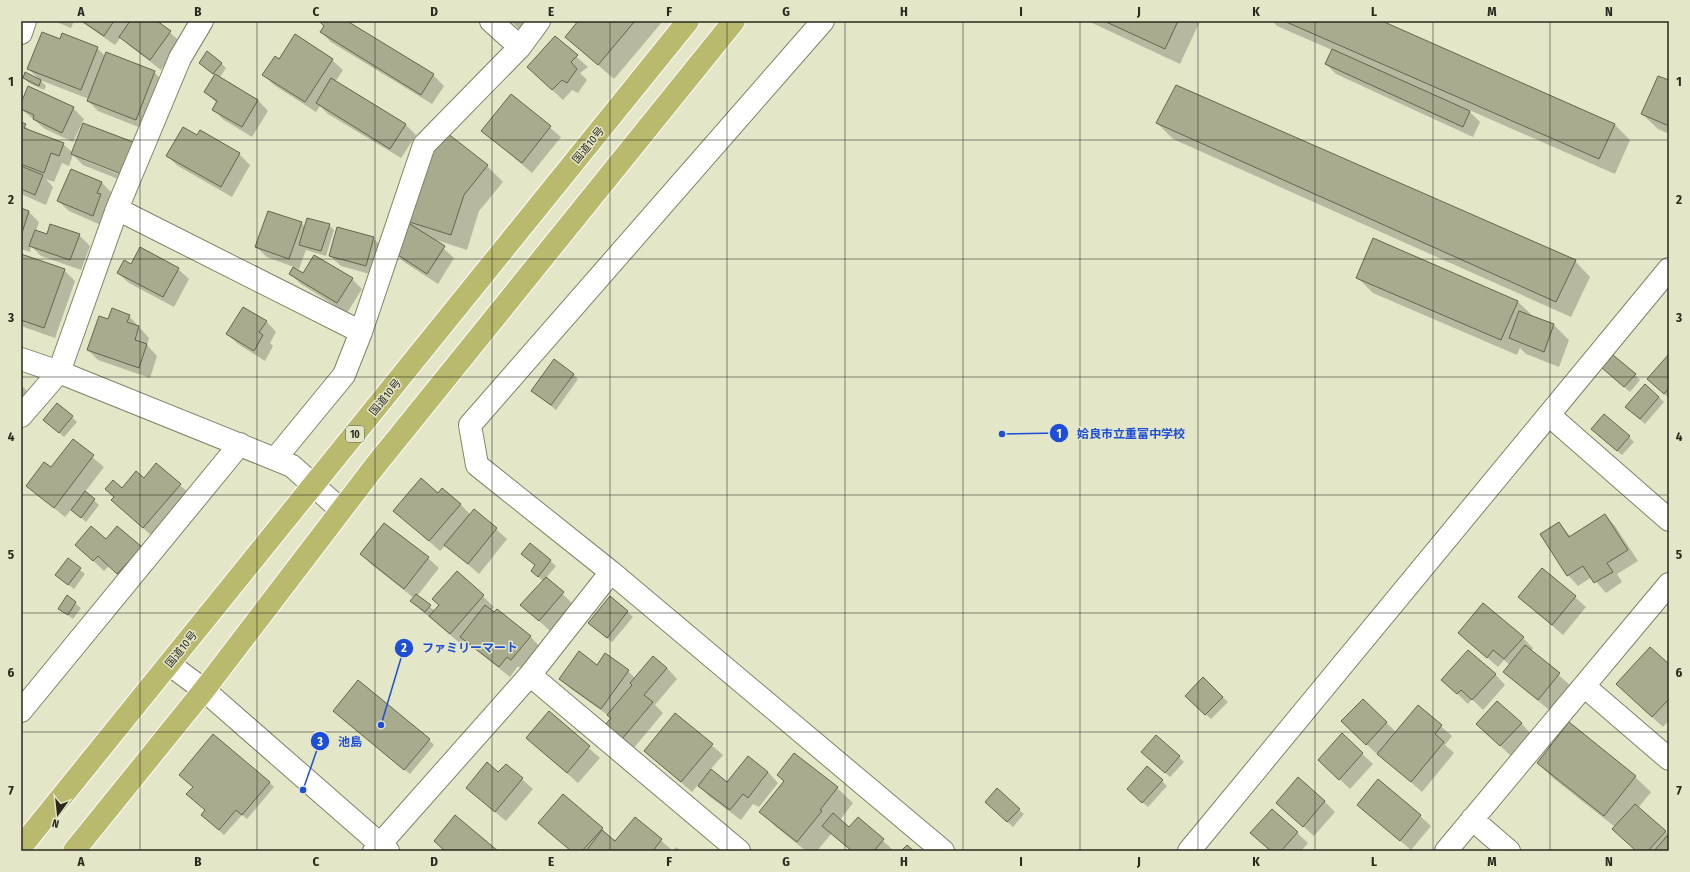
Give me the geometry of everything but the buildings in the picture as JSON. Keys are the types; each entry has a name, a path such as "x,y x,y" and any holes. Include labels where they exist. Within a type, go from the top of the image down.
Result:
{"highway":[{"name":"国道10号","path":"21,847 688,21"},
{"path":"74,851 204,690 340,510 734,21"}],"street":[{"path":"21,33 25,21"},
{"path":"21,416 59,372 117,209 180,58 202,21"},
{"path":"491,21 520,47"},
{"path":"275,459 344,376 361,332 424,145 520,47 539,21"},
{"path":"823,21 470,425 478,464 611,572 943,851"},
{"path":"117,209 361,332"},
{"path":"1189,851 1669,269"},
{"path":"21,359 59,372 292,466 340,510"},
{"path":"1549,415 1669,520"},
{"path":"21,711 240,444"},
{"path":"169,664 204,690 381,849 530,675 611,572"},
{"path":"1446,851 1669,584"},
{"path":"530,675 739,851"},
{"path":"1584,686 1669,759"},
{"path":"1472,819 1509,851"}],"place":[{"name":"姶良市立重富中学校","path":"1002,434"},
{"name":"ファミリーマート","path":"381,725"},
{"name":"池島","path":"303,790"}]}
